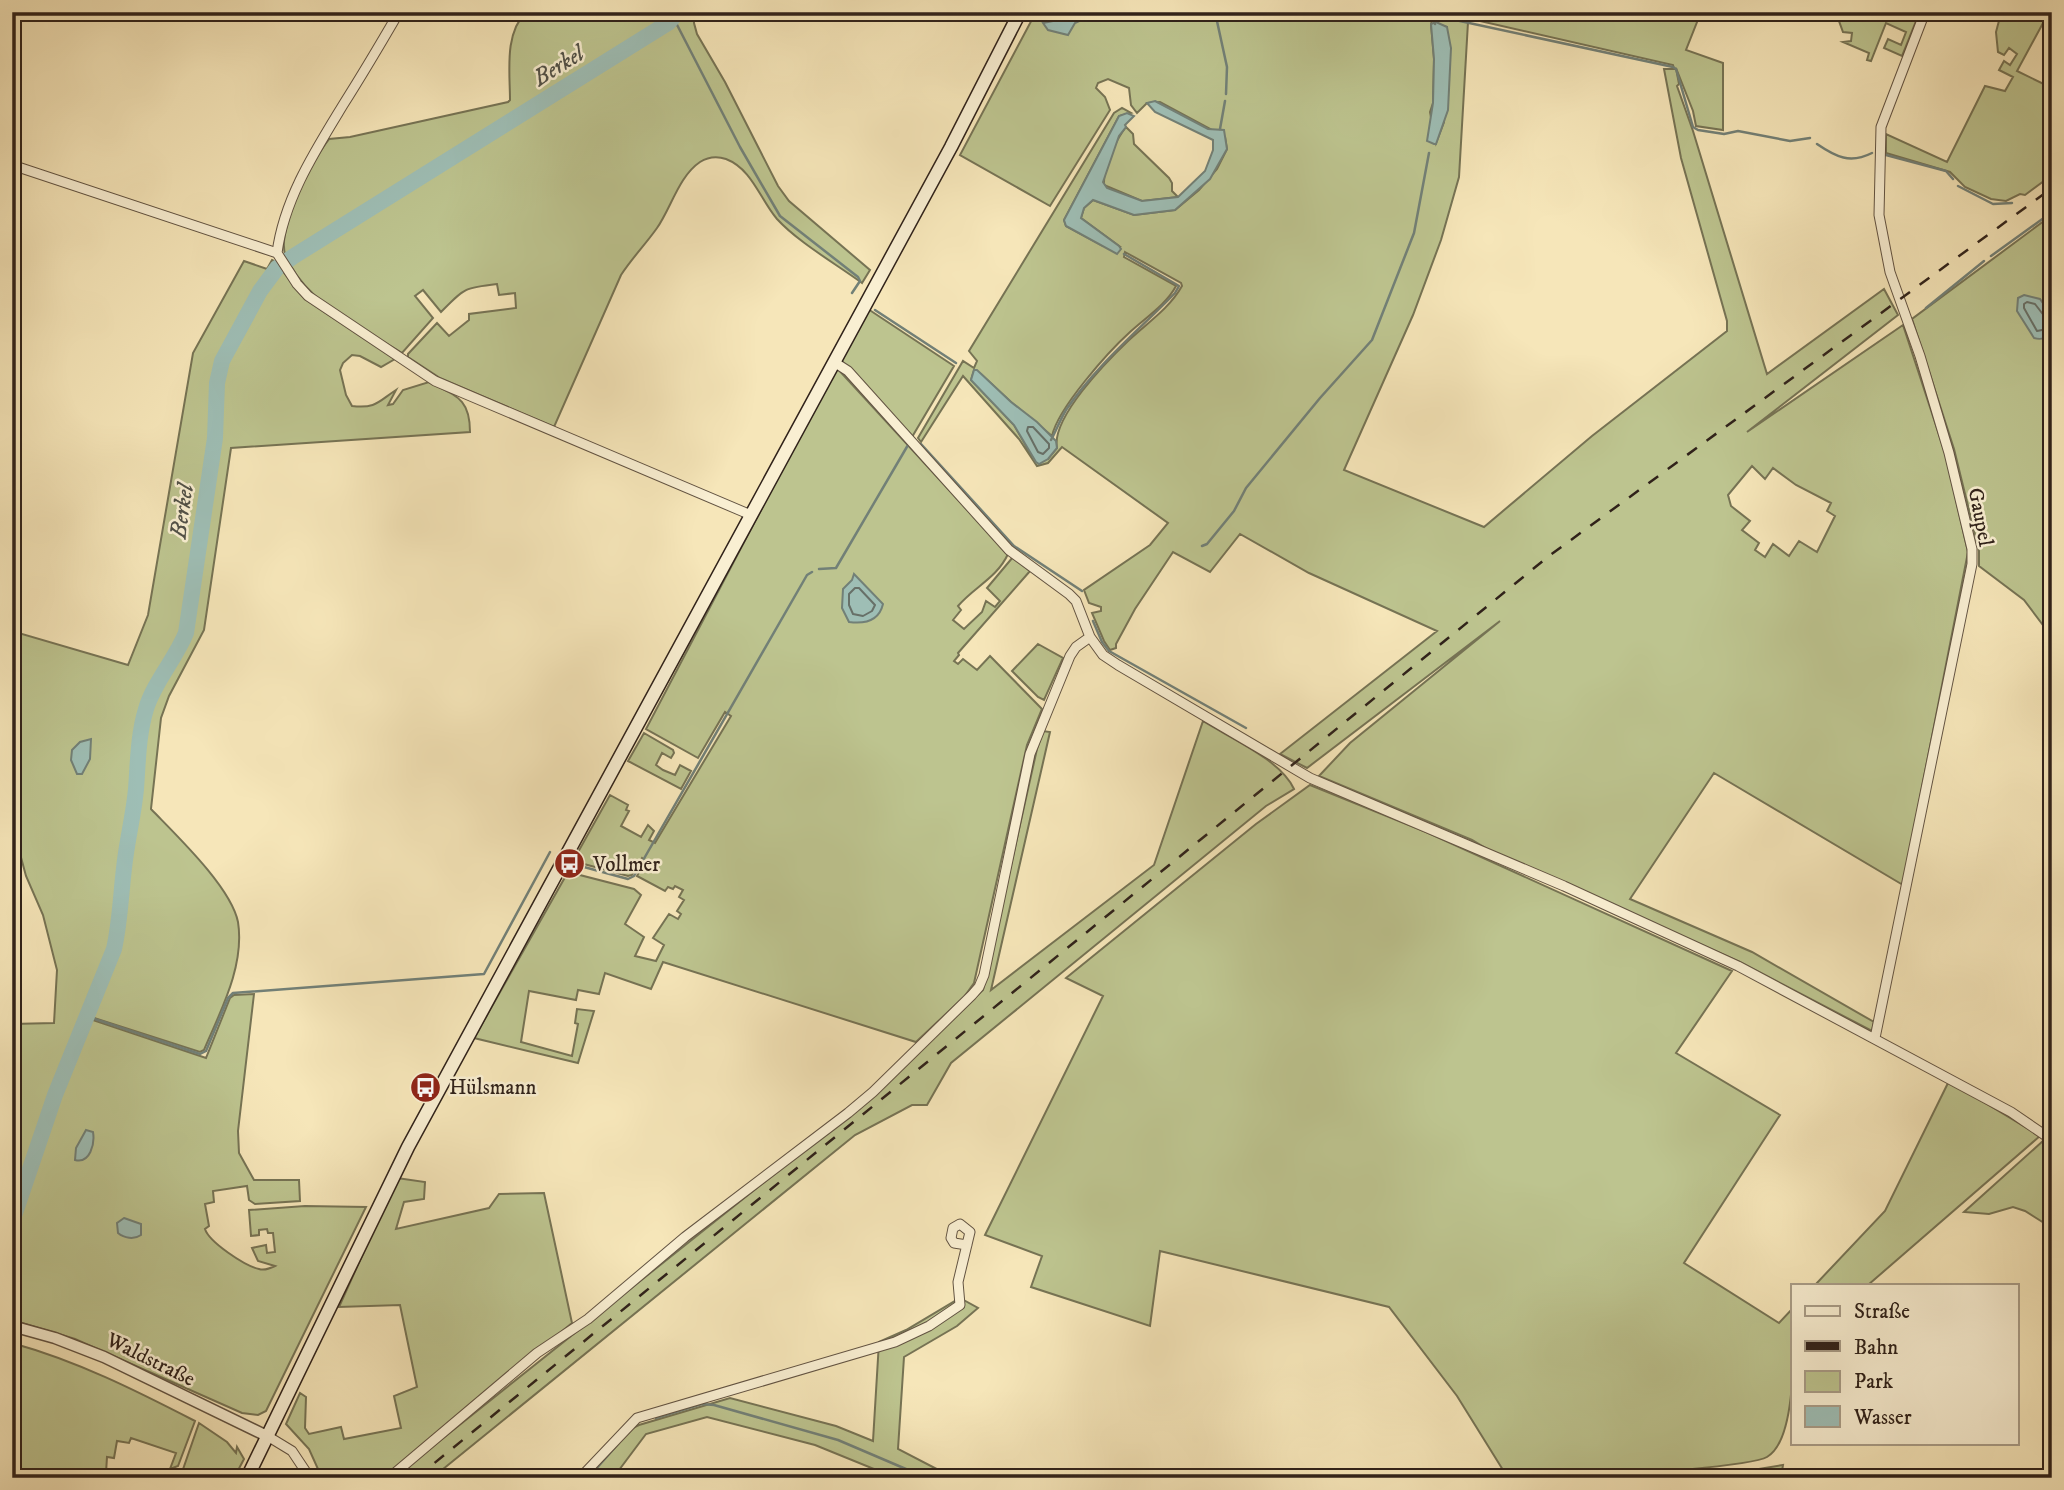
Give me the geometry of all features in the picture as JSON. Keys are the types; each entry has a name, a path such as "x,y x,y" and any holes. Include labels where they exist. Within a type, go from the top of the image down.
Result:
{"main road":[{"path":"247,1478 408,1147 951,147 1020,12"}],"street":[{"path":"399,12 297,186 279,237 278,255 287,270 308,296 436,381 751,515"},
{"name":"Gaupel","path":"1875,1038 1972,565 1972,549 1949,453 1920,356 1892,279 1880,215 1881,127 1925,12"},
{"path":"12,165 278,255"},
{"path":"834,362 848,371 1009,550 1076,601 1090,637 1103,655 1118,665 1310,778 1564,886 1726,961 2011,1112 2052,1140"},
{"path":"389,1478 537,1353 588,1319 685,1237 873,1092 979,987 984,975 1030,754 1070,656 1076,647 1090,637"},
{"path":"580,1478 637,1418 895,1342 929,1326 960,1305 958,1282 967,1245"},
{"name":"Waldstraße","path":"12,1326 55,1338 96,1354 269,1437"},
{"path":"269,1437 292,1451 310,1478"}],"green space":[{"path":"526,12 676,12 665,22 286,257 284,246 290,214 305,179 329,139 350,137 508,102 511,42 519,21"},
{"path":"679,12 694,12 697,34 725,82 778,186 789,201 870,270 862,283 786,228 743,170 726,159 703,160 686,175 657,228 621,275 554,427 440,378 408,357 437,323 449,336 469,320 469,314 516,308 515,293 499,295 497,284 471,288 460,294 441,312 423,290 415,296 433,318 402,353 339,315 311,292 299,278 289,263 669,24"},
{"path":"1036,12 1701,12 1686,50 1723,63 1723,130 1696,126 1676,68 1679,84 1677,86 1767,374 1884,289 1898,315 1747,432 1903,325 1946,456 1968,552 1903,885 1714,773 1630,899 1752,952 1874,1022 1872,1031 1742,963 1472,840 1319,776 1350,743 1500,621 1307,768 1280,754 1437,631 1309,573 1240,534 1210,572 1173,552 1135,609 1116,648 1110,650 1092,613 1101,611 1101,607 1089,603 1084,590 1150,545 1168,523 1062,447 1048,463 1037,466 1019,439 963,376 921,442 918,438 963,361 974,368 977,361 969,351 1114,113 1122,108 1131,113 1119,116 1064,220 1066,226 1103,246 1119,246 1081,218 1084,208 1093,200 1134,215 1175,210 1199,190 1217,169 1227,149 1225,137 1160,102 1147,103 1137,113 1131,105 1129,88 1108,79 1098,83 1096,88 1105,97 1110,110 1050,206 960,155","holes":["1435,13 1673,65 1674,69 1664,69 1681,158 1727,321 1727,331 1592,436 1484,527 1344,470 1413,315 1441,240 1459,177 1468,22 1435,17 1437,24 1447,27 1444,122 1436,143 1430,112 1433,103 1434,59 1431,24","1125,252 1182,286 1164,309 1119,350 1082,391 1063,421 1057,436 1057,448 1048,459 1032,456 1014,425 971,380 974,370 1052,436 1064,411 1097,366 1161,305 1176,286 1124,257","1752,466 1765,479 1773,468 1796,485 1831,503 1827,511 1835,516 1817,552 1799,541 1789,556 1773,544 1765,557 1755,550 1759,543 1742,530 1750,521 1731,506 1728,495"]},
{"path":"1863,12 1896,12 1916,21 1902,56 1884,48 1888,39 1901,45 1906,32 1886,23 1871,61 1867,60 1869,53 1843,42 1851,41 1852,33 1843,32 1839,21"},
{"path":"1992,12 2049,12 2017,71 2052,88 2052,175 2025,195 2020,194 2006,201 1991,199 1965,187 1950,172 1886,153 1886,134 1947,162 1985,86 2005,91 2013,77 1999,70 2004,61 2010,65 2017,54 2009,48 2004,55 1998,52 1996,32 2000,17"},
{"path":"1126,127 1133,134 1134,144 1169,178 1172,191 1178,197 1142,201 1104,185 1105,171 1111,155"},
{"path":"2052,215 2052,637 2024,600 1979,566 1979,551 1954,449 1912,319"},
{"path":"272,260 278,263 237,326 217,375 211,449 184,633 144,706 137,740 133,793 122,856 118,927 112,949 54,1094 12,1219 12,1024 54,1023 57,970 43,915 26,876 12,824 12,631 128,665 148,615 193,353 244,261 267,269"},
{"path":"281,269 305,299 395,359 381,367 360,356 352,355 343,363 340,370 346,395 352,406 372,405 396,390 388,405 393,404 403,390 429,382 460,400 467,412 470,432 231,448 204,630 169,696 161,718 151,809 214,878 225,893 238,922 235,972 204,1050 200,1052 88,1016 114,952 120,928 147,716 161,682 189,635 216,446 220,380 225,360 263,291"},
{"path":"868,309 954,366 912,437 840,359"},
{"path":"836,367 1008,554 998,570 958,606 961,610 953,620 964,629 982,612 986,601 995,607 1000,601 987,588 1013,557 1030,571 958,653 954,661 958,664 963,659 977,670 990,656 1042,709 1027,745 974,983 964,997 916,1042 663,962 651,989 605,973 599,994 578,990 576,1000 529,991 521,1042 572,1056 578,1024 575,1023 577,1009 594,1011 578,1063 474,1038 568,872 634,889 641,895 625,924 644,937 635,956 656,961 664,945 653,938 669,914 678,919 681,914 677,911 684,900 679,897 683,890 675,886 673,889 668,887 665,891 637,876 645,861 642,858 632,875 628,876 573,861 610,795 628,805 626,810 629,811 621,826 641,837 648,825 654,831 649,840 655,843 731,716 725,712 698,758 646,729"},
{"path":"1038,644 1063,658 1044,700 1012,671"},
{"path":"1203,721 1267,759 1287,778 1294,789 1266,806 951,1063 927,1105 912,1105 855,1135 432,1478 393,1478 876,1093 983,990 1043,731 1050,732 991,990 1154,865"},
{"path":"644,733 673,750 671,758 662,753 656,765 675,775 680,765 691,771 681,789 628,761"},
{"path":"1310,785 1426,832 1732,971 1676,1053 1780,1115 1684,1263 1779,1323 1791,1310 1789,1411 1777,1447 1767,1457 1736,1464 1672,1471 1660,1478 1508,1478 1457,1396 1389,1307 1160,1251 1150,1326 1031,1287 1042,1256 985,1235 1103,996 1066,978 1256,824"},
{"path":"254,994 238,1131 239,1153 254,1180 299,1180 300,1201 255,1204 249,1200 247,1186 213,1191 214,1202 205,1204 209,1226 205,1229 228,1253 261,1270 275,1266 258,1261 252,1248 266,1245 267,1253 275,1252 273,1233 268,1233 267,1229 259,1230 259,1235 251,1236 249,1210 305,1206 366,1207 266,1411 258,1415 242,1413 75,1339 12,1320 12,1226 56,1096 87,1018 206,1058 230,998 234,995"},
{"path":"1949,1081 2040,1136 1869,1284 1816,1284 1885,1211"},
{"path":"2044,1140 2052,1145 2052,1228 2025,1211 2013,1207 1989,1214 1964,1212"},
{"path":"397,1178 425,1182 424,1199 404,1202 396,1229 489,1208 499,1194 544,1193 572,1323 384,1478 322,1478 309,1449 286,1424 300,1393 306,1397 305,1428 309,1434 341,1427 344,1439 401,1428 394,1396 417,1387 400,1305 339,1307"},
{"path":"960,1298 978,1308 957,1326 904,1357 898,1449 954,1478 896,1478 815,1445 707,1417 646,1434 613,1478 582,1478 622,1433 639,1425 730,1398 836,1426 873,1441 879,1342 906,1330"},
{"path":"12,1343 83,1367 195,1421 178,1466 170,1469 176,1453 131,1438 129,1443 117,1441 114,1458 107,1457 106,1473 110,1474 109,1478 12,1478"},
{"path":"199,1423 227,1442 236,1453 237,1447 244,1459 234,1478 180,1478"},
{"path":"1783,1465 1782,1471 1773,1473 1704,1478"}],"water":[{"path":"1090,12 1086,18 1075,23 1068,35 1048,30 1043,23 1078,16"},
{"path":"1436,22 1447,27 1451,48 1448,110 1434,144 1427,141 1433,103 1434,59 1431,24"},
{"path":"1155,101 1208,129 1224,130 1227,149 1210,179 1175,210 1134,215 1093,200 1084,208 1081,218 1119,246 1121,249 1117,254 1066,226 1064,220 1119,116 1127,113 1134,116 1119,136 1103,182 1107,188 1142,201 1178,197 1205,171 1213,150 1213,140 1155,112 1147,103"},
{"path":"2024,295 2040,299 2052,316 2052,332 2042,339 2034,338 2017,311 2018,298"},
{"path":"974,370 1056,441 1057,448 1048,459 1039,464 1036,462 1014,425 971,380"},
{"path":"854,574 883,604 874,618 865,622 849,622 842,608 843,589"},
{"path":"91,739 90,759 82,774 77,774 71,760 72,750 80,742"},
{"path":"86,1130 93,1132 90,1152 84,1159 75,1160 76,1148"},
{"path":"124,1218 141,1224 141,1235 129,1238 118,1233 117,1223"}],"waterway":[{"name":"Berkel","path":"12,1222 55,1095 114,949 143,719 154,690 186,633 215,438 217,383 222,361 260,291 277,268 294,256 668,23 678,12"},
{"path":"1215,12 1227,67 1226,94"},
{"path":"1432,12 1435,24"},
{"path":"1784,12 1793,18"},
{"path":"1432,15 1673,67 1676,69 1693,127 1698,130 1724,134 1738,131 1790,141 1810,138"},
{"path":"673,17 740,147 780,216 858,277 860,281 852,293"},
{"path":"1220,129 1225,101"},
{"path":"1817,144 1843,157 1857,158 1872,153"},
{"path":"1202,546 1207,544 1234,511 1246,488 1320,398 1372,340 1414,233 1429,153"},
{"path":"1886,155 1946,171 1953,179"},
{"path":"1958,186 1993,204 2012,203"},
{"path":"1991,256 2052,212"},
{"path":"1051,440 1066,410 1090,378 1179,286 1124,254"},
{"path":"1926,308 1984,261"},
{"path":"875,310 956,363"},
{"path":"921,444 1014,546 1082,591"},
{"path":"819,569 836,568 908,445"},
{"path":"573,864 628,879 634,876 807,575 812,572"},
{"path":"1093,621 1109,651 1246,728"},
{"path":"86,1016 200,1054 206,1051 228,998 233,993 484,974 550,852"},
{"path":"656,1418 702,1404 714,1405 838,1440 927,1478"},
{"path":"588,1478 618,1444"}],"railway":[{"path":"416,1478 1549,556 2052,188"}],"place":[{"name":"Vollmer","path":"570,864"},
{"name":"Hülsmann","path":"426,1087"}]}
